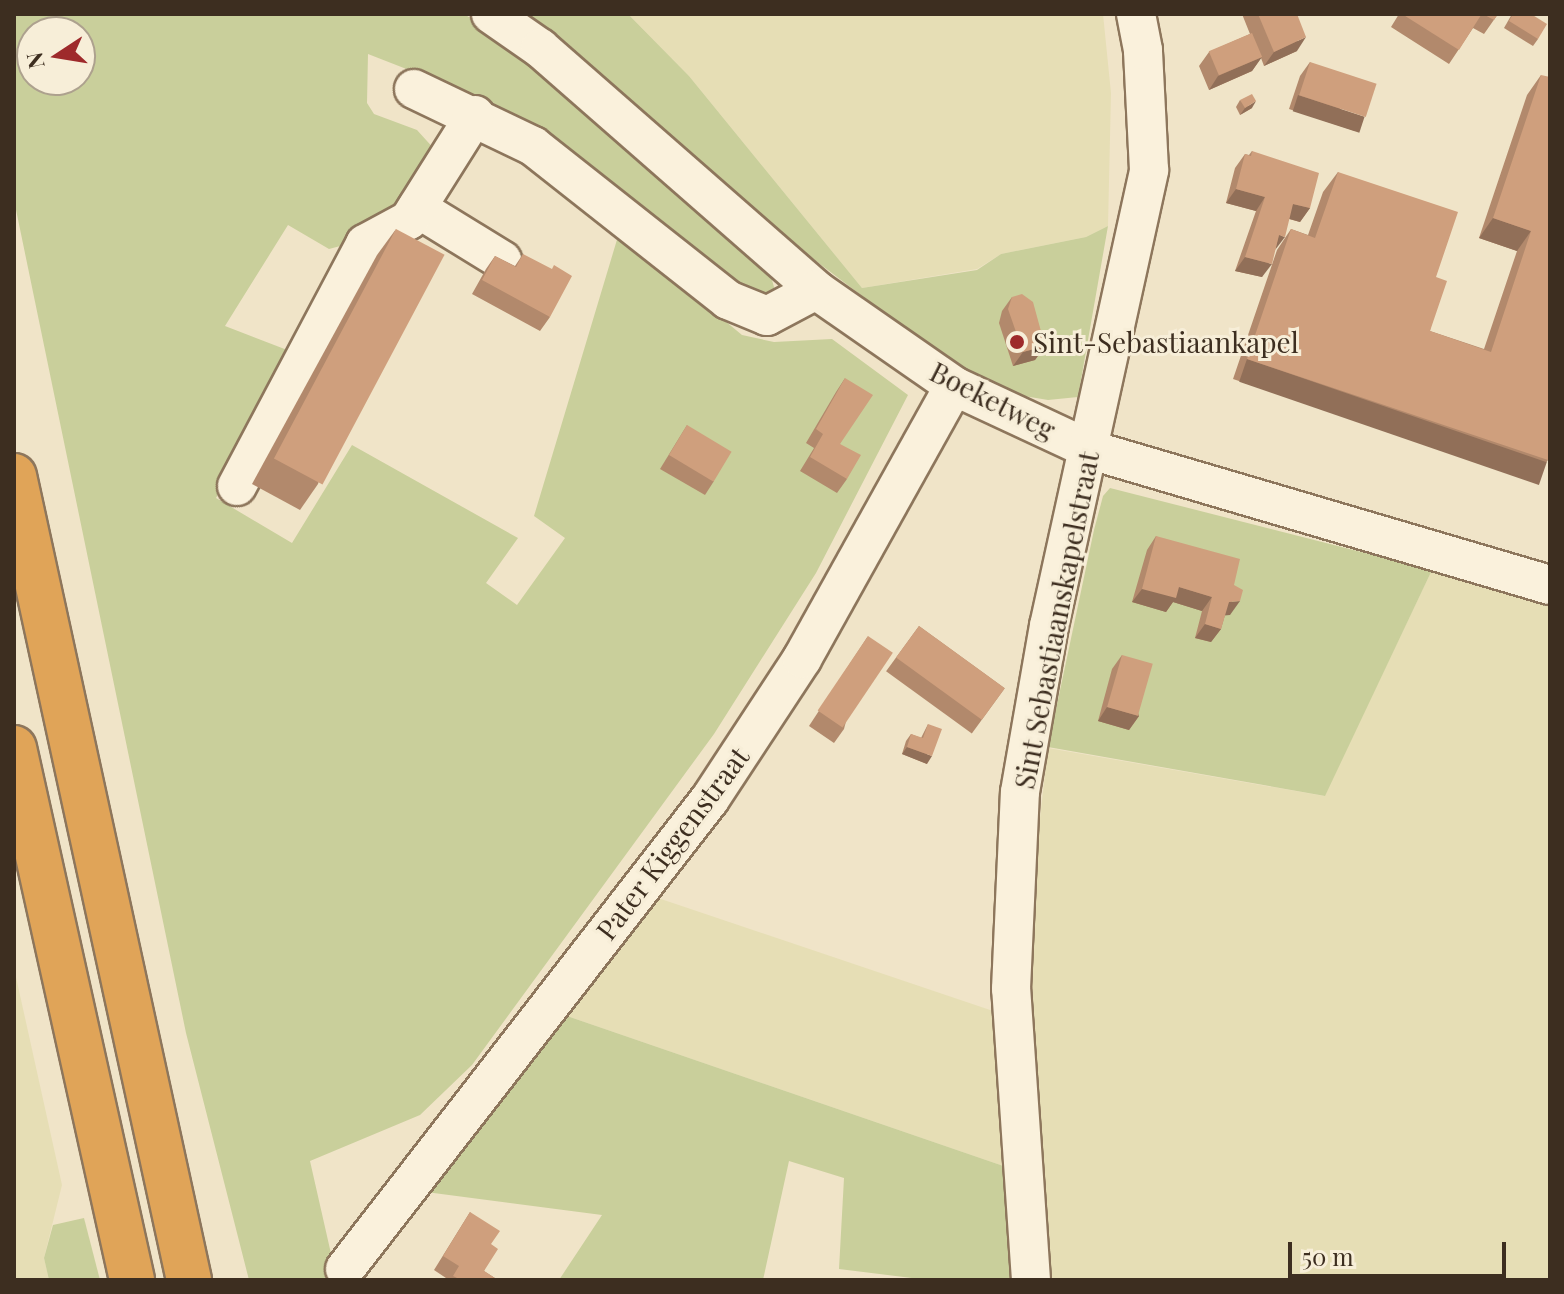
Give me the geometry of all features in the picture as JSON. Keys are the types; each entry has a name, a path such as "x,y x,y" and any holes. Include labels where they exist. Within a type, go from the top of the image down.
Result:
{"highway":[{"path":"14,476 92,853 189,1280"},
{"path":"14,748 132,1280"}],"street":[{"name":"Boeketweg","path":"491,14 540,48 816,290 954,386 1091,450 1550,585"},
{"name":"Sint Sebastiaanskapelstraat","path":"1031,1280 1011,989 1020,792 1049,626 1091,450 1149,170 1143,50 1136,14"},
{"path":"414,89 475,115 533,146 728,300 767,316 816,290"},
{"path":"237,486 365,244 409,220 475,115"},
{"path":"417,208 502,260"},
{"name":"Pater Kiggenstraat","path":"345,1269 710,799 802,659 954,386"}],"shaded area":[{"path":"628,14 1103,14 1111,93 1108,226 1086,237 1001,254 977,269 862,288 689,76"},
{"path":"1432,570 1550,606 1550,1280 1050,1280 1030,1004 1033,879 1048,748 1324,796"},
{"path":"655,897 1002,1014 1015,1170 567,1016"},
{"path":"14,968 62,1185 44,1258 49,1280 14,1280"}],"green space":[{"path":"14,14 464,14 508,42 768,266 776,294 746,303 450,86 368,54 367,103 374,114 417,130 436,151 378,236 329,249 288,225 225,326 295,353 216,498 292,543 352,445 518,538 486,583 517,605 565,538 534,516 619,233 742,335 774,342 832,339 908,395 816,573 714,734 472,1065 420,1115 310,1161 337,1280 249,1280 186,1033 14,200"},
{"path":"526,14 628,14 689,76 862,288 977,270 1001,254 1086,237 1108,226 1078,397 1048,400 1024,396 993,386 941,356 795,245"},
{"path":"1110,488 1432,570 1325,796 1048,747 1094,530 1103,496"},
{"path":"567,1016 1015,1170 1023,1280 928,1280 839,1269 844,1178 789,1161 763,1280 559,1280 602,1215 426,1192"},
{"path":"84,1218 100,1280 49,1280 44,1258 53,1225"}],"building":[{"path":"1258,14 1297,14 1306,37 1274,52"},
{"path":"1402,14 1479,14 1481,15 1459,50"},
{"path":"1483,14 1498,14 1494,20"},
{"path":"1513,14 1531,14 1547,24 1538,39 1509,21"},
{"path":"1252,33 1262,57 1219,75 1209,51"},
{"path":"1310,62 1377,84 1366,117 1299,95"},
{"path":"1541,75 1550,77 1548,460 1247,359 1291,229 1315,238 1338,172 1458,212 1436,277 1447,281 1430,331 1491,352 1531,231 1493,218"},
{"path":"1252,94 1256,101 1245,108 1240,100"},
{"path":"1252,151 1319,173 1310,208 1293,204 1285,237 1279,235 1272,264 1245,257 1265,197 1236,189 1245,154 1251,156"},
{"path":"396,229 445,255 322,484 274,459"},
{"path":"523,254 552,269 554,265 572,276 550,317 482,280 495,256 516,267"},
{"path":"1022,294 1033,302 1045,346 1023,352 1008,309 1012,297"},
{"path":"845,378 873,395 840,444 861,455 847,479 810,457 823,434 816,429"},
{"path":"687,425 732,452 714,482 669,455"},
{"path":"1156,536 1240,559 1234,585 1243,590 1240,601 1229,602 1221,629 1205,624 1212,597 1179,587 1176,598 1142,589"},
{"path":"919,626 1005,688 982,720 896,658"},
{"path":"868,636 893,653 843,727 818,711"},
{"path":"1122,655 1153,664 1138,716 1107,707"},
{"path":"928,724 942,729 932,756 907,747 911,734 923,738"},
{"path":"470,1212 500,1231 491,1244 498,1249 484,1271 498,1280 461,1280 453,1276 459,1266 443,1256"}],"place":[{"name":"Sint-Sebastiaankapel","path":"1017,342"}]}
